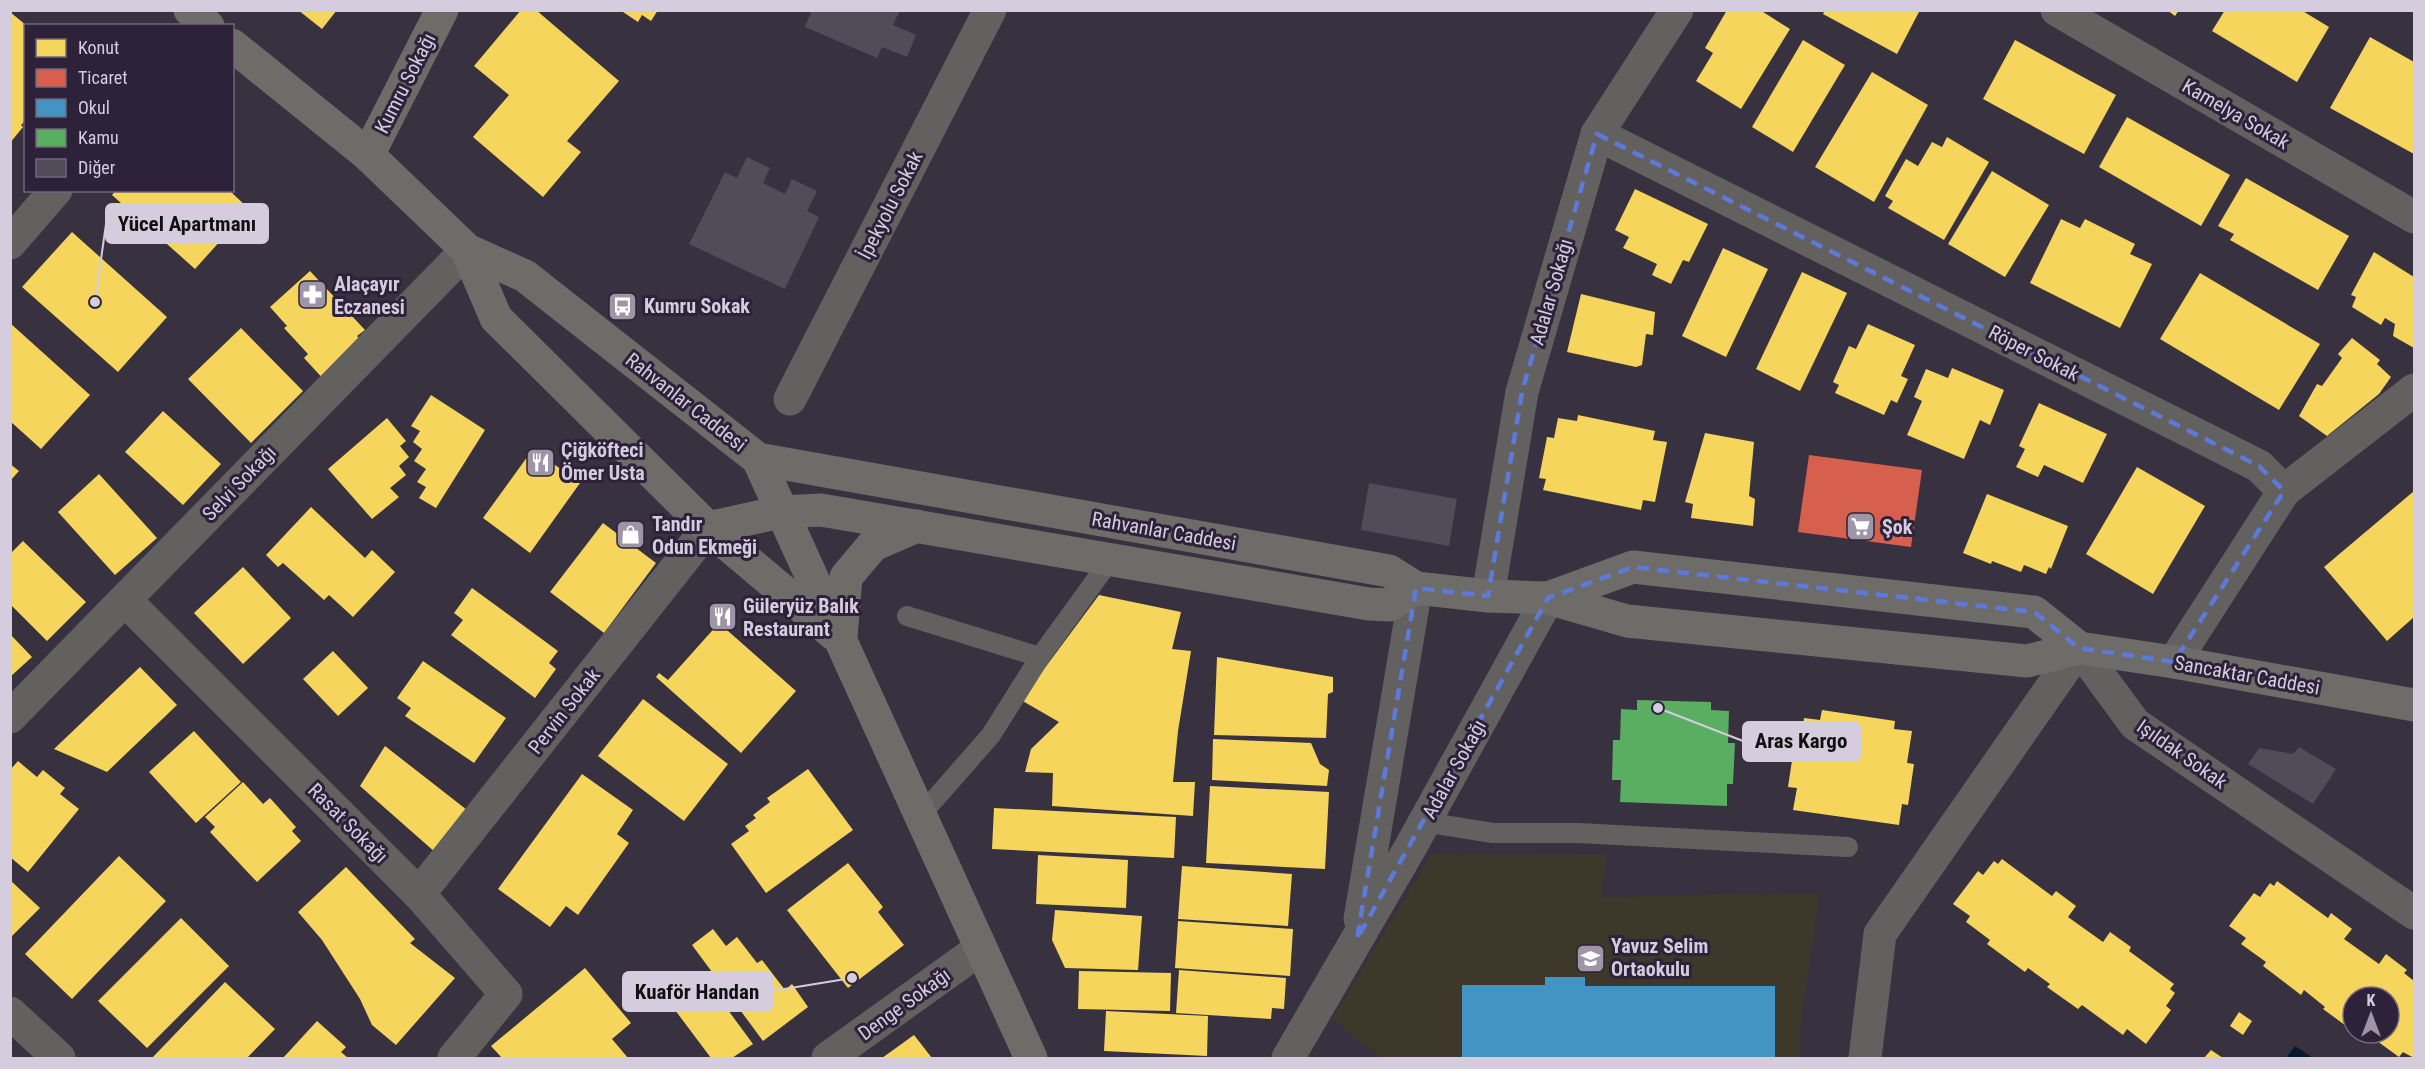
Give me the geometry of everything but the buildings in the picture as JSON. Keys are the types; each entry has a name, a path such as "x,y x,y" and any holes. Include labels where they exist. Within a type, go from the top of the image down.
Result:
{"street":[{"name":"Kumru Sokağı","path":"368,155 441,10"},
{"name":"İpekyolu Sokak","path":"790,399 990,10"},
{"name":"Adalar Sokağı","path":"1488,596 1522,392 1597,134 1677,10"},
{"name":"Kamelya Sokak","path":"2057,10 2415,217"},
{"name":"Rahvanlar Caddesi","path":"234,47 368,155 467,250 525,276 758,459 1389,571 1416,588 1390,605 1369,604 821,510 780,512 708,528 496,318 467,250"},
{"name":"Röper Sokak","path":"1597,134 2259,466 2284,491"},
{"path":"10,243 54,192"},
{"name":"Selvi Sokağı","path":"10,717 467,250"},
{"path":"2175,662 2284,491 2415,390"},
{"path":"758,459 780,512 1030,1059"},
{"path":"840,639 846,577 873,544 917,526"},
{"path":"708,528 840,639"},
{"name":"Pervin Sokak","path":"419,894 708,528"},
{"path":"1548,598 1633,567 2034,612 2079,648"},
{"name":"Adalar Sokağı","path":"1357,939 1416,588"},
{"path":"1416,588 1488,596 1548,598 1627,621 2027,661 2079,648"},
{"name":"Adalar Sokağı","path":"1288,1059 1424,822 1548,598"},
{"name":"Rasat Sokağı","path":"125,600 419,894 506,994 454,1059"},
{"path":"1865,1059 1880,934 2079,648"},
{"name":"Sancaktar Caddesi","path":"2079,648 2175,662 2415,705"},
{"name":"Işıldak Sokak","path":"2079,648 2135,724 2415,913"},
{"name":"Denge Sokağı","path":"828,1059 981,949"},
{"path":"10,1012 59,1059"}],"lane":[{"path":"920,816 991,735 1040,657 1112,559"},
{"path":"907,616 1040,657"},
{"path":"1424,822 1493,833 1578,833 1848,848"}],"highlighted area":[{"path":"1597,134 2259,466 2284,491 2174,662 2079,648 2034,612 1633,567 1548,598 1357,939 1416,588 1488,596 1522,392"}],"shaded area":[{"name":"Yavuz Selim Ortaokulu","path":"1432,854 1606,855 1602,897 1820,893 1800,1028 1800,1058 1381,1058 1332,1019"}],"water":[{"path":"2295,1046 2313,1058 2286,1058"}],"place":[{"name":"Alaçayır Eczanesi","path":"313,295"},
{"name":"Yücel Apartmanı","path":"95,302"},
{"name":"Kumru Sokak","path":"623,306"},
{"name":"Çiğköfteci Ömer Usta","path":"540,462"},
{"name":"Şok","path":"1861,527"},
{"name":"Tandır Odun Ekmeği","path":"631,535"},
{"name":"Güleryüz Balık Restaurant","path":"722,617"},
{"name":"Aras Kargo","path":"1658,708"},
{"name":"Yavuz Selim Ortaokulu","path":"1590,958"},
{"name":"Kuaför Handan","path":"852,978"}]}
